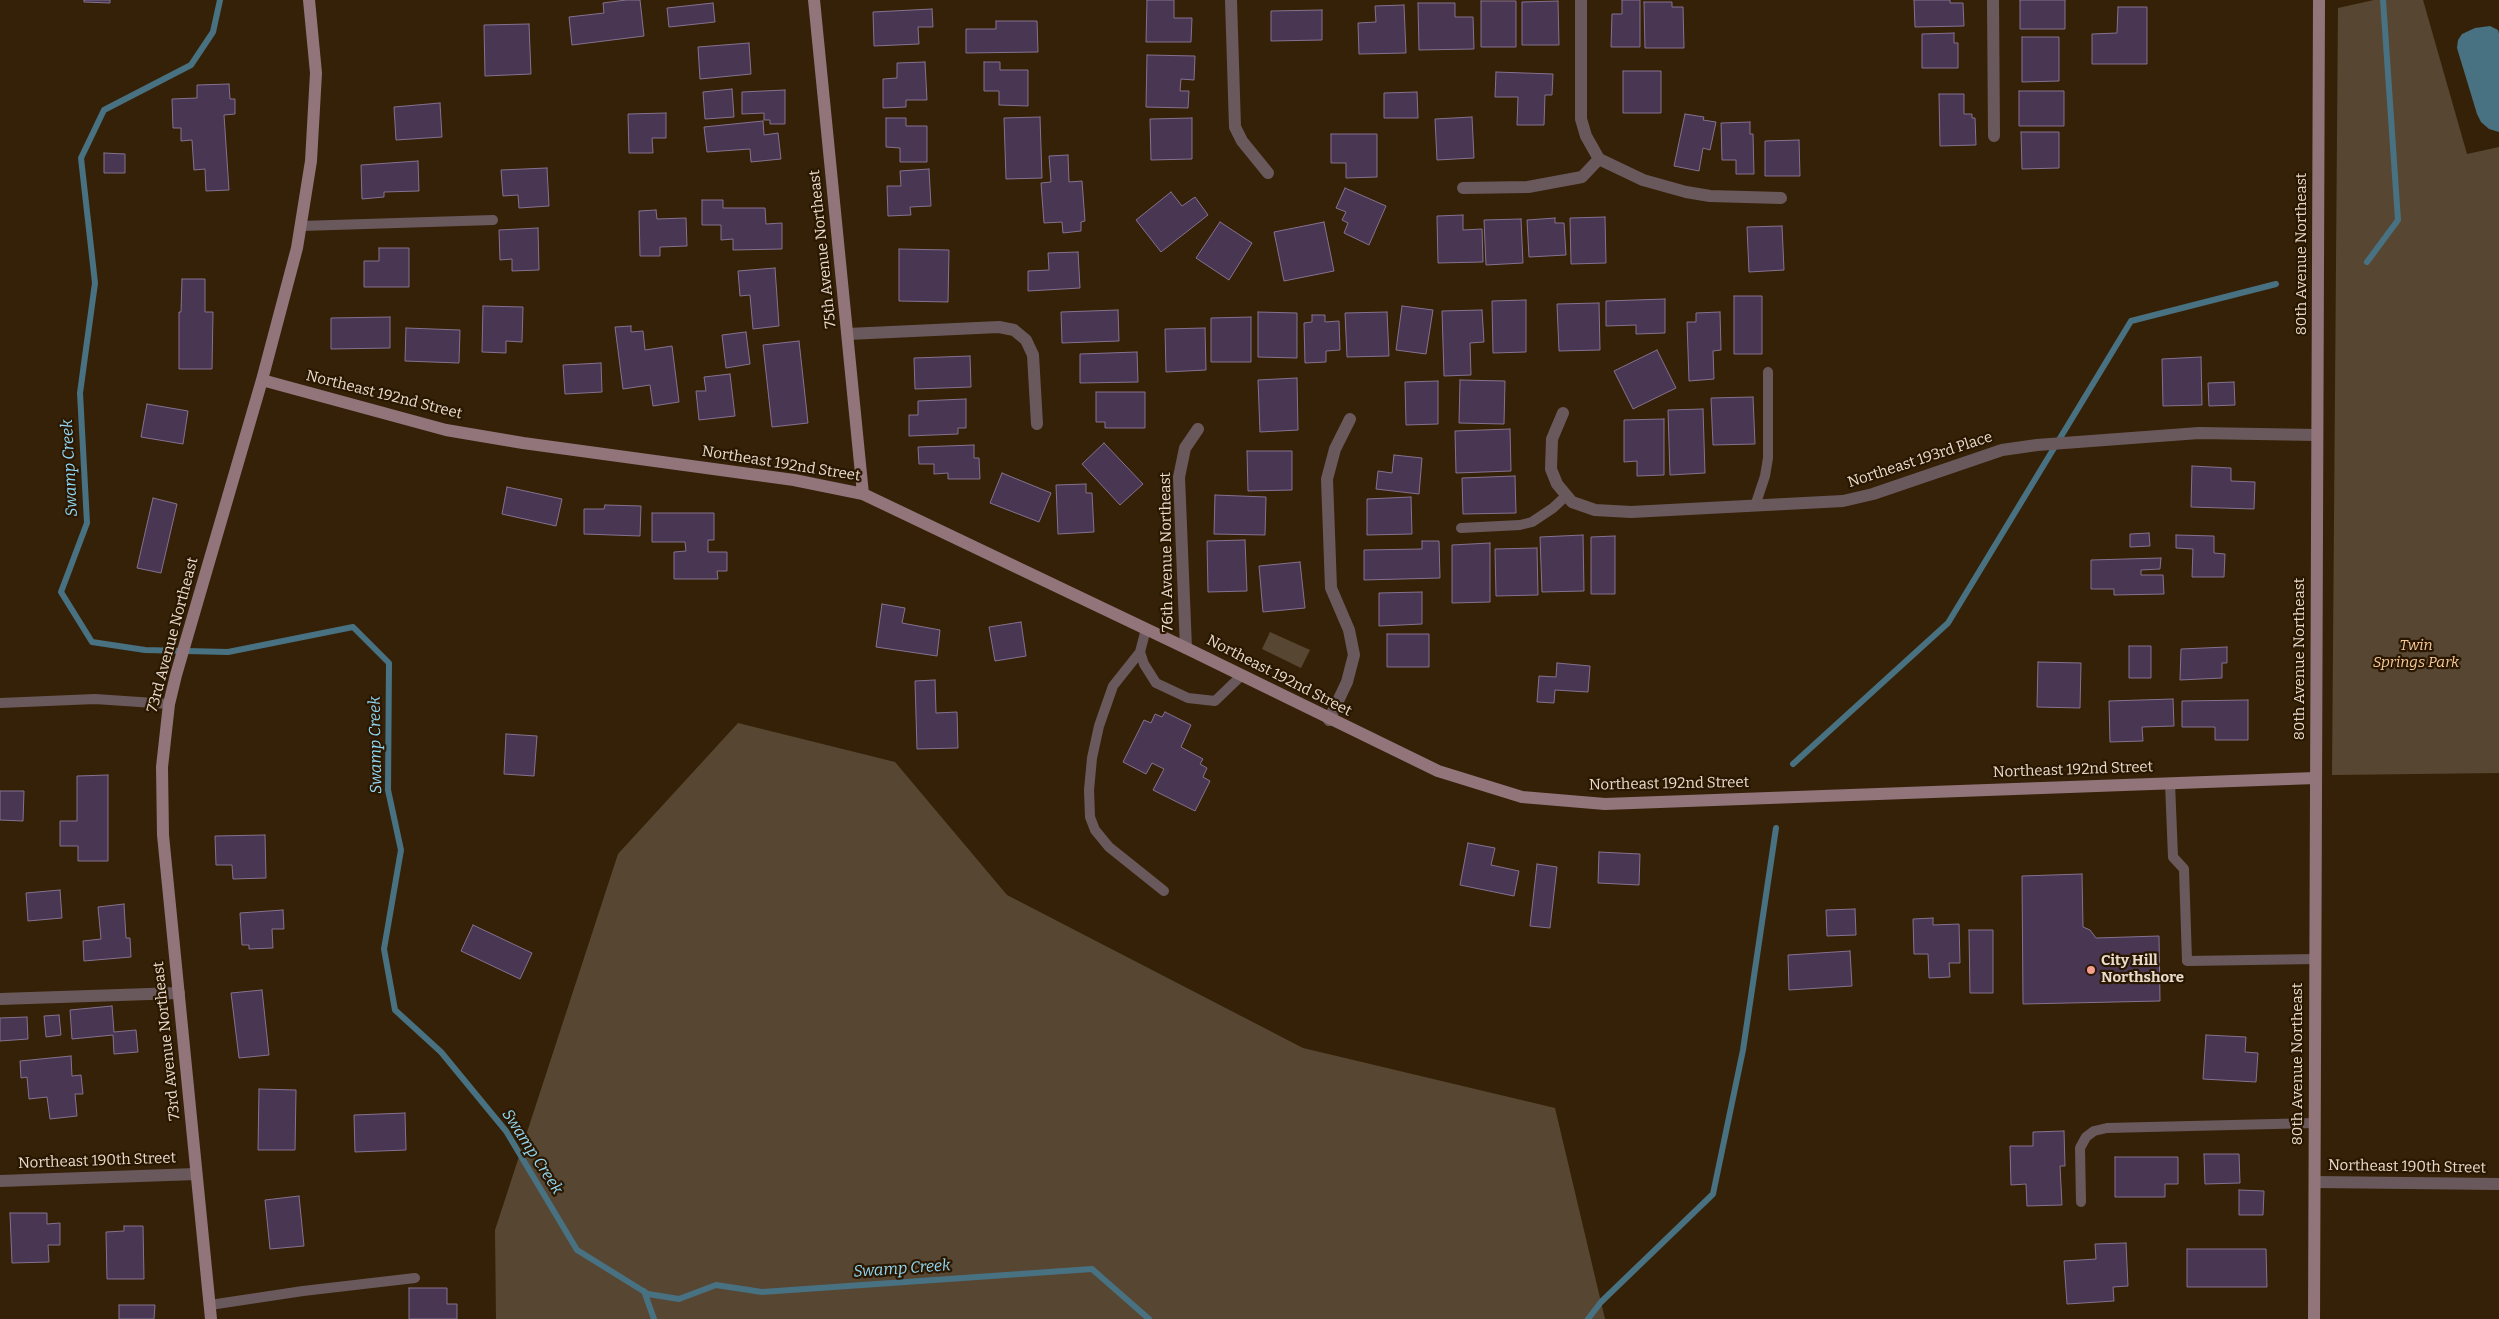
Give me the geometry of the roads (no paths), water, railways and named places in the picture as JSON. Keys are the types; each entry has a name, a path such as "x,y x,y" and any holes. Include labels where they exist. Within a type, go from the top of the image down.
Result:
{"street":[{"name":"73rd Avenue Northeast","path":"211,1319 163,835 162,767 169,704 176,675 262,380 297,248 311,161 316,73 309,0"},
{"name":"75th Avenue Northeast","path":"814,0 863,494"},
{"path":"1231,0 1235,127 1242,140 1268,173"},
{"path":"1581,0 1581,119 1586,136 1598,159 1643,180 1686,192 1710,196 1781,198"},
{"path":"1994,0 1994,136"},
{"name":"80th Avenue Northeast","path":"2314,1319 2319,0"},
{"path":"1463,188 1528,187 1582,177 1598,159"},
{"path":"848,334 999,327 1014,330 1026,340 1032,355 1037,424"},
{"name":"Northeast 192nd Street","path":"262,380 446,430 523,443 794,480 863,494 1186,648 1438,772 1522,797 1605,804 2316,778"},
{"name":"Northeast 193rd Place","path":"1563,413 1552,439 1551,469 1557,484 1572,502 1595,510 1631,512 1843,501 1873,494 2002,450 2037,445 2199,433 2317,434"},
{"path":"1329,720 1347,682 1354,655 1349,630 1332,588 1327,479 1335,449 1350,419"},
{"name":"76th Avenue Northeast","path":"1186,648 1179,477 1185,448 1198,429"},
{"path":"0,999 179,993"},
{"name":"Northeast 190th Street","path":"0,1181 196,1174"},
{"name":"Northeast 190th Street","path":"2314,1182 2499,1184"}],"lane":[{"path":"301,226 493,220"},
{"path":"1754,506 1765,476 1768,458 1768,372"},
{"path":"1461,528 1520,525 1532,522 1553,508 1567,495"},
{"path":"1146,629 1140,652 1113,686 1099,726 1092,758 1089,790 1090,817 1095,830 1109,847 1164,891"},
{"path":"1140,652 1144,664 1156,683 1188,698 1215,700 1242,676"},
{"path":"0,703 95,699 169,704"},
{"path":"2170,783 2173,858 2184,869 2187,961 2315,959"},
{"path":"2081,1202 2080,1148 2086,1137 2094,1131 2107,1128 2315,1123"},
{"path":"210,1305 303,1291 415,1278"}],"water":[{"path":"2490,26 2498,30 2499,34 2499,132 2489,129 2481,122 2477,114 2457,48 2458,40 2462,34 2475,28"}],"waterway":[{"name":"Swamp Creek","path":"220,0 213,32 191,65 104,110 81,158 95,283 80,393 87,523 61,592 92,642 145,650 228,652 353,627 389,663 388,790 401,850 384,949 395,1010 441,1052 506,1131 577,1250 648,1294 679,1299 716,1285 762,1292 1092,1269 1149,1319"},
{"path":"2367,262 2398,220 2383,0"},
{"path":"1793,764 1948,623 2131,321 2276,284"},
{"path":"1588,1319 1601,1302 1713,1194 1743,1050 1776,828"},
{"path":"644,1291 654,1319"}],"place":[{"name":"City Hill Northshore","path":"2091,970"}],"park label":[{"name":"Twin Springs Park","path":"2416,654"}]}
